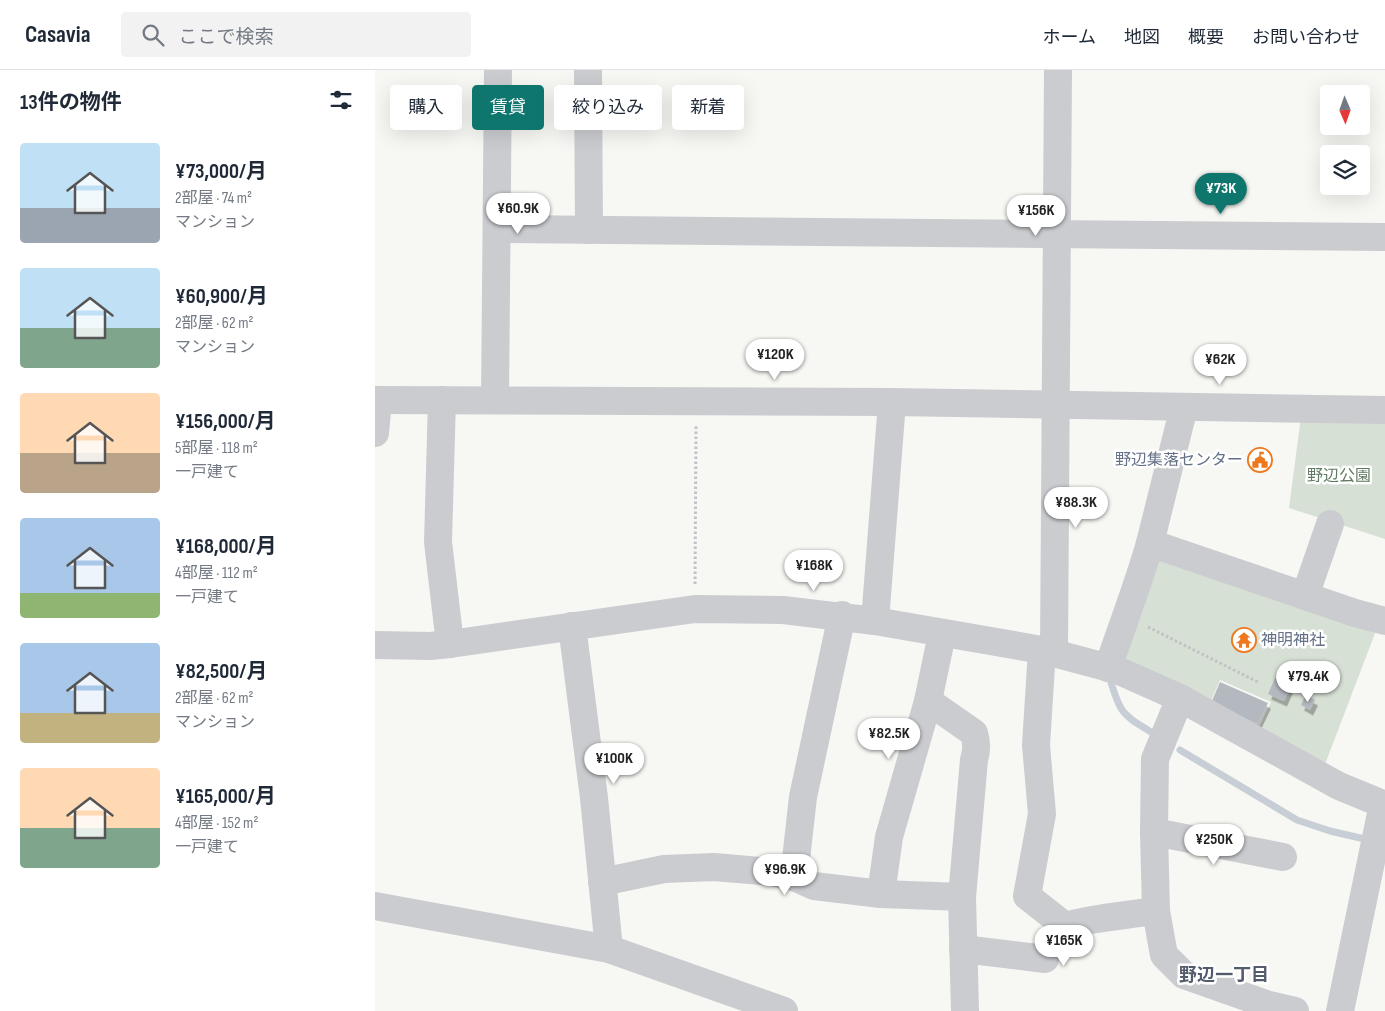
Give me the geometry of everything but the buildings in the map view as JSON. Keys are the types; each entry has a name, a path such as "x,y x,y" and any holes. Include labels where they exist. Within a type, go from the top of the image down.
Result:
{"street":[{"path":"495,400 498,70"},
{"path":"588,70 589,230"},
{"path":"1058,70 1058,235 1048,651 1036,745 1042,814 1027,896 1065,926"},
{"path":"497,229 1385,237"},
{"path":"375,433 376,400 892,402 1385,410"},
{"path":"442,400 438,542 450,644"},
{"path":"875,621 892,402"},
{"path":"1108,668 1125,616 1134,599 1184,407"},
{"path":"1305,596 1330,524"},
{"path":"1150,543 1355,613 1385,621"},
{"path":"375,645 430,646 450,644 695,609 740,608 842,615 942,634 1048,651 1108,668 1180,698 1339,786 1384,805 1340,1011"},
{"path":"794,877 803,796 842,615"},
{"path":"572,626 587,735 609,949"},
{"path":"881,894 889,837 928,702 942,634"},
{"path":"1180,698 1155,759 1156,911 1164,955 1184,975 1269,1005 1295,1011"},
{"path":"928,702 974,734 976,738 977,751 974,760 962,897 965,1011"},
{"path":"1154,832 1283,857"},
{"path":"602,882 664,869 714,867 772,872 794,877 814,886 881,894 962,897"},
{"path":"375,906 609,949 784,1011"},
{"path":"963,949 1045,959 1045,953 1065,926 1156,911"}],"path":[{"path":"695,609 696,402"},
{"path":"1125,616 1260,682"}],"green space":[{"name":"野辺公園","path":"1301,417 1385,418 1385,539 1289,508"},
{"path":"1157,553 1377,628 1324,767 1259,728 1271,702 1220,680 1210,703 1125,665 1131,631"}],"waterway":[{"path":"1106,678 1110,679 1117,701 1125,714 1156,735"},
{"path":"1180,750 1297,820 1330,831 1369,840"}],"place":[{"name":"野辺集落センター","path":"1260,460"},
{"name":"神明神社","path":"1244,640"}],"district":[{"name":"野辺一丁目","path":"1224,975"}]}
